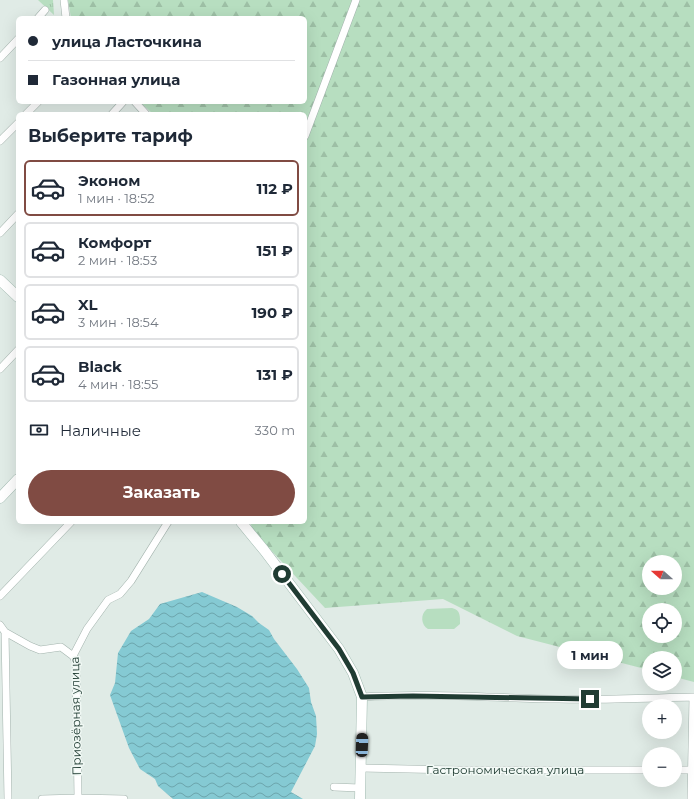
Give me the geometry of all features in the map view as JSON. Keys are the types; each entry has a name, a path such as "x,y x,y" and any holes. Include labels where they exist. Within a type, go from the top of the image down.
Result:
{"street":[{"path":"64,0 66,16"},
{"path":"307,131 356,0"},
{"path":"40,16 45,10"},
{"path":"0,58 16,41"},
{"path":"28,112 36,104"},
{"path":"114,112 121,104"},
{"path":"137,104 144,112"},
{"path":"0,142 16,125"},
{"path":"0,233 16,216"},
{"path":"0,280 16,295"},
{"path":"0,369 16,352"},
{"path":"0,498 16,481"},
{"path":"0,596 69,524"},
{"name":"Приозёрная улица","path":"78,798 76,662 73,656 87,629 108,600 120,594 131,581 167,524"},
{"path":"242,524 264,550 339,649 353,673 362,697 360,799"},
{"path":"0,625 5,632 30,646 40,650 61,647 73,656"},
{"path":"5,632 8,799"},
{"path":"362,697 432,696 561,699 692,697 693,770 691,799"},
{"name":"Гастрономическая улица","path":"361,768 456,770 642,770"},
{"path":"682,770 693,770"},
{"path":"334,787 360,788"},
{"path":"42,799 124,799"}],"green space":[{"path":"38,0 53,0 54,15"},
{"path":"68,0 694,0 694,682 682,679 682,651 642,651 642,668 517,636 443,599 325,608 254,532 251,524 307,524 307,112 151,112 142,104 307,104 307,16 71,16"},
{"path":"452,608 457,610 460,616 460,624 454,629 428,629 424,625 422,616 427,609"}],"water":[{"path":"202,592 237,607 252,616 269,630 309,688 311,702 316,716 317,734 315,746 291,792 303,799 173,799 158,786 155,779 140,769 129,748 110,695 115,683 118,653 131,631 149,619 160,604"}],"route":[{"path":"282,574 339,649 353,673 362,697 456,696 590,699"}]}
